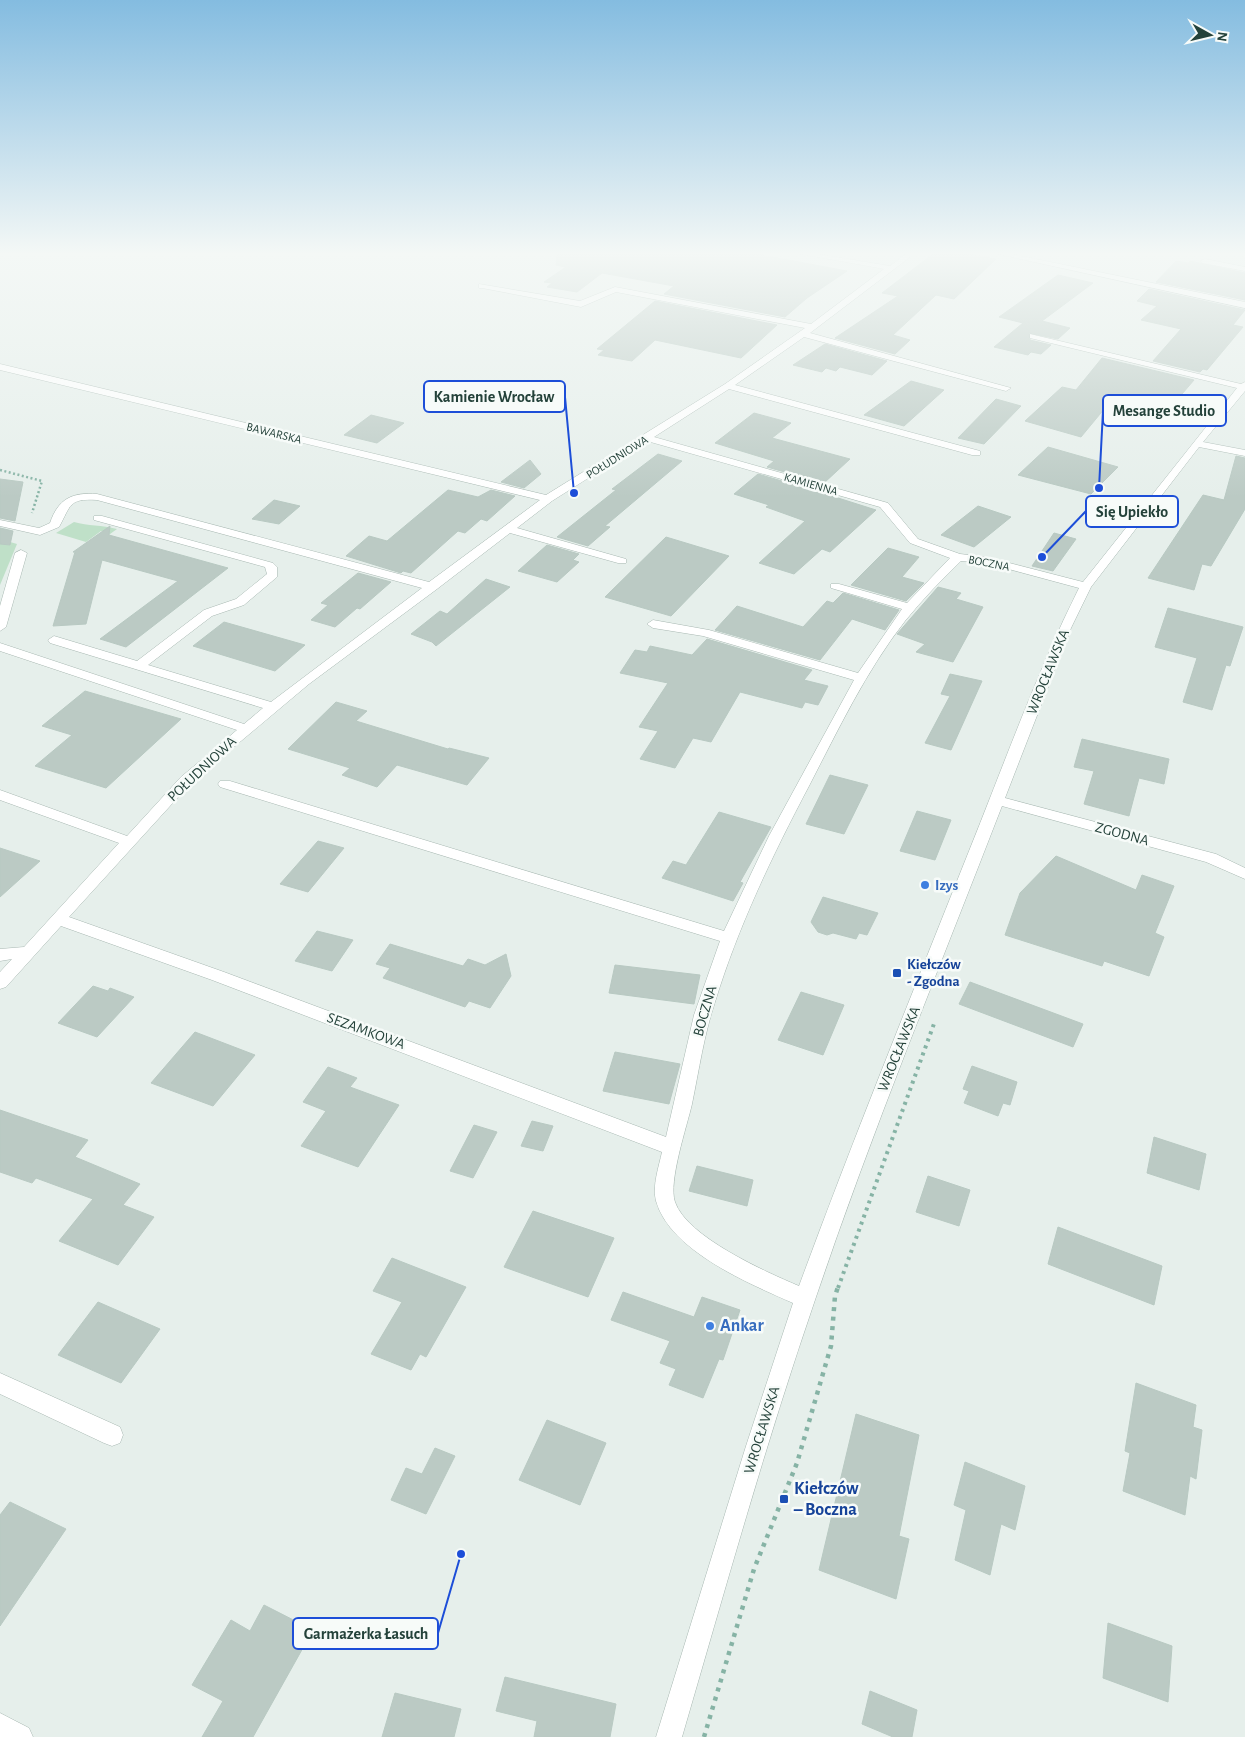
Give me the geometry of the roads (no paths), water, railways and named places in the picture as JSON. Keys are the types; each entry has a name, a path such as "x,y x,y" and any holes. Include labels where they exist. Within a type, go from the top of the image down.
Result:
{"street":[{"name":"POŁUDNIOWA","path":"0,983 186,780 272,707 548,499 648,438 801,335"},
{"path":"807,335 1006,388"},
{"path":"1033,336 1244,386"},
{"name":"BAWARSKA","path":"0,367 548,499"},
{"path":"728,386 976,453"},
{"name":"WROCŁAWSKA","path":"670,1737 774,1391 805,1298 855,1160 1065,628 1086,586 1196,444 1244,386"},
{"name":"KAMIENNA","path":"648,438 884,506 914,541 958,557"},
{"path":"1196,444 1245,453"},
{"path":"0,523 40,532 55,525 62,506 73,498 89,496 433,587"},
{"path":"98,518 269,565 273,569 273,575 240,602 208,613 139,666"},
{"path":"509,529 622,561"},
{"path":"0,627 21,553"},
{"name":"BOCZNA","path":"805,1298 741,1269 706,1248 673,1218 665,1200 673,1148 705,1004 729,938 776,833 861,678 910,608 958,557 986,560 1086,586"},
{"path":"836,586 910,608"},
{"path":"653,624 705,633 861,678"},
{"path":"54,640 272,707"},
{"path":"0,647 246,729"},
{"path":"225,784 729,938"},
{"path":"0,796 130,842"},
{"name":"ZGODNA","path":"997,800 1211,858 1245,874"},
{"name":"SEZAMKOWA","path":"57,919 245,986 673,1148"},
{"path":"0,955 27,952"},
{"path":"0,1384 112,1435"},
{"path":"0,1726 20,1737"}],"place":[{"name":"Mesange Studio","path":"1099,488"},
{"name":"Kamienie Wrocław","path":"574,493"},
{"name":"Się Upiekło","path":"1042,557"},
{"name":"Izys","path":"925,885"},
{"name":"Kiełczów - Zgodna","path":"897,973"},
{"name":"Ankar","path":"710,1326"},
{"name":"Kiełczów – Boczna","path":"784,1499"},
{"name":"Garmażerka Łasuch","path":"461,1554"}]}
